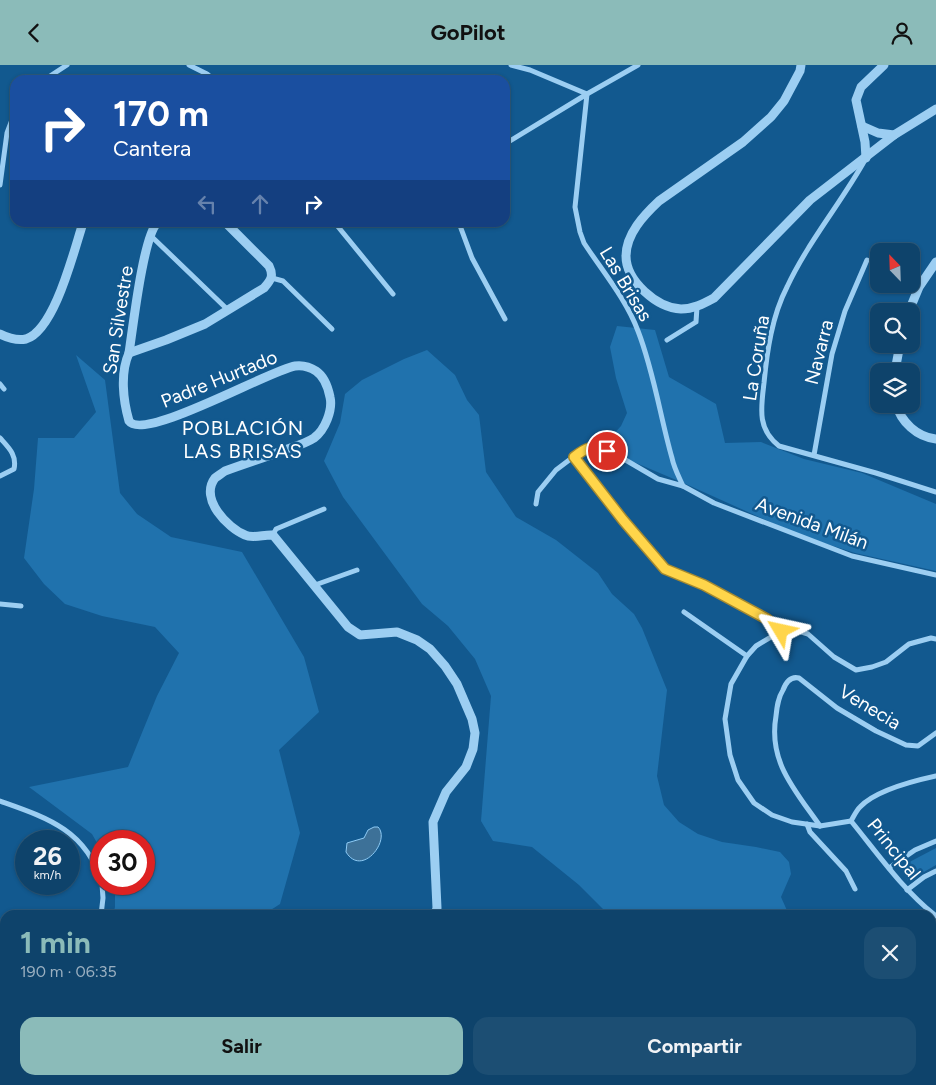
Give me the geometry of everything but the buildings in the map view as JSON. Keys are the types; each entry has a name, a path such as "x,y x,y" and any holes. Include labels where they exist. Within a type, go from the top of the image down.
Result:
{"street":[{"path":"52,75 67,65"},
{"path":"189,65 208,75"},
{"path":"511,65 530,70 587,94"},
{"path":"510,141 638,65"},
{"path":"801,65 800,71 784,101 771,117 743,142 659,201 647,212 634,230 627,248 626,258 631,273 644,292 662,303 680,309 697,307 714,298 810,200 894,135 936,109"},
{"path":"866,158 856,100 861,87 884,65"},
{"name":"Las Brisas","path":"587,94 575,207 580,232 584,243 629,310 638,330 656,387 672,459 683,487"},
{"path":"0,185 7,133 10,125"},
{"path":"862,126 878,133 894,135"},
{"name":"La Coruña","path":"866,158 851,184 804,253 786,289 772,328 762,402 763,424 769,438 779,446 936,492"},
{"path":"0,334 11,338 26,339 33,336 44,325 65,279 82,227"},
{"name":"San Silvestre","path":"131,424 126,412 124,398 124,369 145,252 150,234 154,227"},
{"path":"128,353 187,332 264,288 272,278 269,265 230,227"},
{"path":"338,227 393,294"},
{"path":"460,227 472,258 506,319"},
{"path":"150,234 228,310"},
{"name":"Navarra","path":"814,455 832,354 845,311 867,260"},
{"path":"912,303 919,287 936,262"},
{"path":"272,278 283,281 332,329"},
{"path":"667,340 696,322 697,307"},
{"name":"Padre Hurtado","path":"131,424 147,424 179,414 214,401 293,366 305,365 317,372 327,383 331,403 326,423 316,437 302,444 225,471 216,478 212,485 211,494 214,504 228,525 247,536 273,535"},
{"path":"0,384 4,389"},
{"path":"900,413 904,421 916,433 936,439"},
{"path":"0,438 14,454 16,461 14,469 0,476"},
{"name":"Avenida Milán","path":"536,504 538,492 556,470 585,448 596,447 618,455 658,479 683,487 714,503 852,556 936,575"},
{"path":"574,457 623,520 665,569 704,585 767,619 781,631"},
{"path":"324,509 276,529 273,535 348,627 355,632 365,635 397,632 417,640 430,649 457,684 472,719 475,733 474,749 466,767 446,792 433,822 437,910"},
{"path":"315,585 357,570"},
{"path":"0,604 22,606"},
{"path":"684,612 747,656"},
{"path":"936,639 909,644 886,662 856,670 834,657 808,634 795,630 781,631 756,646 747,656 731,684 726,719 730,755 738,781 754,803 772,815 792,822 820,826 851,821 859,808 871,798 900,785 936,776"},
{"name":"Venecia","path":"820,826 784,773 776,752 773,731 778,700 783,688 791,678 799,678 837,708 876,731 906,745 918,746 936,733"},
{"path":"0,801 44,817 62,827 84,848 90,857"},
{"name":"Principal","path":"851,821 918,902 928,910"},
{"path":"807,824 810,832 846,871 855,889"},
{"path":"889,868 915,850 936,841"},
{"path":"908,890 924,877 936,871"},
{"path":"101,910 103,895"}],"shaded area":[{"path":"617,326 655,330 669,377 716,404 725,443 761,442 804,459 862,473 936,504 936,571 855,553 799,535 622,457 611,437 621,426 627,413 616,378 610,347"},
{"path":"427,350 455,375 467,400 479,415 486,472 516,517 556,540 598,573 612,594 634,614 642,628 667,690 657,776 664,805 679,822 698,834 722,842 780,852 789,862 791,874 781,897 787,910 604,910 579,885 532,847 493,841 481,821 491,696 475,659 448,626 422,604 343,497 324,461 340,423 345,394 362,380"},
{"path":"76,355 105,380 120,493 137,514 171,537 242,552 304,657 319,712 279,750 300,833 280,904 271,910 114,910 115,895 155,895 155,830 90,830 90,833 29,787 128,767 157,696 179,653 155,627 102,616 65,604 44,584 24,558 34,489 38,438 74,438 96,412"},
{"path":"378,827 381,833 378,847 367,859 360,861 353,859 346,852 347,843 364,838 368,830"},
{"path":"936,848 936,865 908,881 900,867"}],"district":[{"name":"POBLACIÓN LAS BRISAS","path":"243,440"}],"route":[{"path":"607,451 596,447 585,448 574,457 623,520 665,569 704,585 767,619 781,631"}]}
